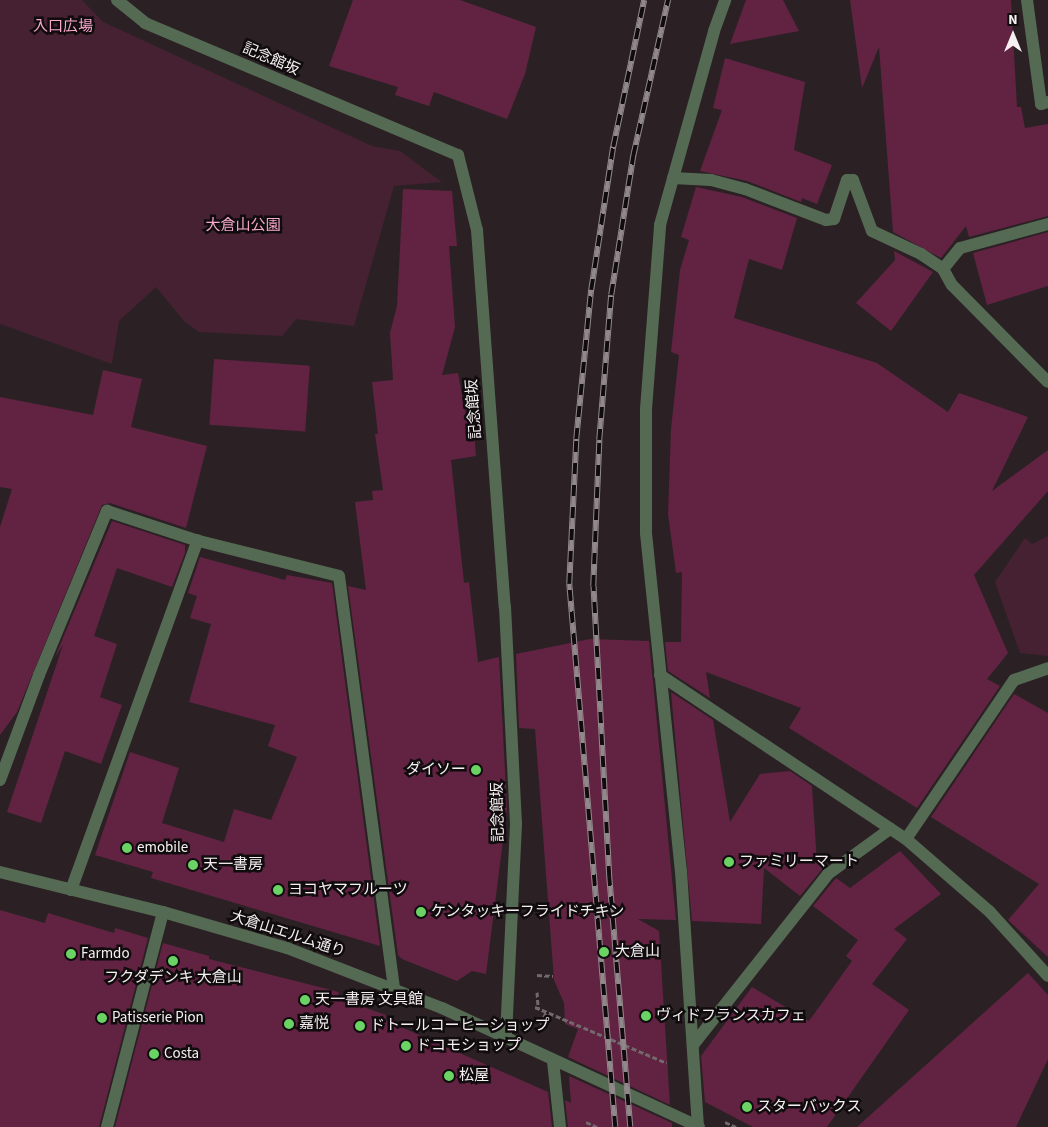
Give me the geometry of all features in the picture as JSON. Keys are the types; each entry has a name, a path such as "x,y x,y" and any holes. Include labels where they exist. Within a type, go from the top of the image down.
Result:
{"street":[{"name":"記念館坂","path":"117,0 145,23 458,155 477,230 505,607 516,824 506,1038"},
{"path":"699,1127 680,872 646,533 646,408 660,225 725,0"},
{"path":"1027,0 1041,104 1048,102"},
{"path":"673,178 711,180 745,189 826,220 834,219 847,180 853,180 872,231 921,254 943,269 952,285 1048,382"},
{"path":"943,269 960,248 1048,224"},
{"path":"0,780 39,675 107,511 198,540 339,576 394,987"},
{"path":"71,890 198,540"},
{"path":"906,839 1014,680 1048,668"},
{"path":"660,675 906,839 990,912 1048,976"},
{"path":"693,1045 828,874 890,829"},
{"name":"大倉山エルム通り","path":"0,872 163,912 287,948 394,987 699,1127"},
{"path":"107,1127 163,912"},
{"path":"553,1061 560,1127"}],"path":[{"path":"538,1008 537,975 553,976"},
{"path":"558,1106 597,1127"}],"green space":[{"name":"大倉山公園","path":"0,0 82,0 103,22 372,146 400,151 442,182 394,186 354,326 296,319 282,336 199,332 184,321 156,287 119,321 112,364 0,324"},
{"path":"1048,536 1048,656 1020,653 995,582 1025,538 1032,544"}],"building":[{"path":"353,0 460,0 536,27 525,74 507,119 434,92 429,106 395,95 398,87 329,66"},
{"path":"746,0 783,0 799,31 730,44"},
{"path":"850,0 1011,0 1017,107 1021,107 1025,128 1048,124 1048,216 969,237 966,226 941,258 893,232 879,47 862,88"},
{"path":"725,58 805,82 794,150 832,165 817,204 802,198 801,202 747,181 700,171 722,110 713,108"},
{"path":"696,187 742,197 797,218 782,270 749,259 734,318 877,363 948,412 959,393 1028,417 992,491 1048,450 1048,491 974,575 1008,653 987,679 1000,686 917,808 789,728 801,708 706,672 710,698 668,671 665,642 681,642 682,572 676,573 668,514 671,429 679,355 671,352 680,270 689,240 681,237"},
{"path":"403,189 452,191 457,246 449,246 455,327 442,375 458,373 467,422 473,421 476,456 451,460 464,583 469,582 478,662 499,657 507,809 486,974 472,971 457,981 402,959 398,955 348,586 366,590 355,502 373,500 372,491 383,490 375,434 378,434 372,382 393,380 390,333 397,306"},
{"path":"1048,232 1048,286 987,305 973,253"},
{"path":"894,251 933,272 891,331 856,303 895,260"},
{"path":"214,359 310,366 305,432 209,425"},
{"path":"103,370 142,379 131,427 207,446 186,528 110,503 102,505 17,712 0,735 0,527 12,489 0,487 0,397 93,415"},
{"path":"112,521 185,545 185,553 172,587 117,568 94,636 117,644 100,697 122,705 101,764 65,751 41,823 7,812 63,645 55,657"},
{"path":"200,557 285,580 287,575 332,583 380,946 151,878 153,872 95,855 130,752 179,768 162,823 224,842 234,809 271,820 297,757 268,746 275,725 189,702 211,624 190,618 197,596 188,593"},
{"path":"590,639 649,641 676,920 638,919 659,931 670,1105 568,1057 578,1029 565,1024 564,1003 554,980 535,729 519,728 516,654"},
{"path":"671,692 713,720 730,822 760,774 790,771 812,786 817,863 823,868 800,896 764,868 761,924 692,921"},
{"path":"1014,694 1048,713 1048,957 1008,920 1039,884 931,817"},
{"path":"900,851 941,894 894,929 907,939 872,984 909,1010 827,1127 753,1127 705,1102 701,1056 752,987 809,1021 852,961 846,956 858,940 813,906 836,878 850,888"},
{"path":"0,910 45,923 48,913 114,933 115,928 148,938 99,1127 0,1127"},
{"path":"163,943 209,956 209,959 339,992 337,998 386,1015 385,1020 548,1092 552,1127 115,1127"},
{"path":"1028,973 1048,995 1048,1059 1016,1127 857,1127"},
{"path":"569,1076 672,1123 672,1127 568,1127 565,1100 571,1103"}],"railway":[{"path":"615,1127 569,584 576,439 591,290 613,147 644,0"},
{"path":"630,1127 609,877 593,586 599,440 611,295 633,156 668,0"}],"place":[{"name":"ダイソー","path":"476,770"},
{"name":"emobile","path":"127,848"},
{"name":"ファミリーマート","path":"729,862"},
{"name":"天一書房","path":"193,865"},
{"name":"ヨコヤマフルーツ","path":"278,890"},
{"name":"ケンタッキーフライドチキン","path":"421,912"},
{"name":"大倉山","path":"604,952"},
{"name":"Farmdo","path":"71,954"},
{"name":"フクダデンキ 大倉山","path":"173,961"},
{"name":"天一書房 文具館","path":"305,1000"},
{"name":"ヴィドフランスカフェ","path":"646,1016"},
{"name":"Patisserie Pion","path":"102,1018"},
{"name":"嘉悦","path":"289,1024"},
{"name":"ドトールコーヒーショップ","path":"360,1026"},
{"name":"ドコモショップ","path":"406,1046"},
{"name":"Costa","path":"154,1054"},
{"name":"松屋","path":"449,1076"},
{"name":"スターバックス","path":"747,1107"}],"park label":[{"name":"入口広場","path":"63,27"}]}
